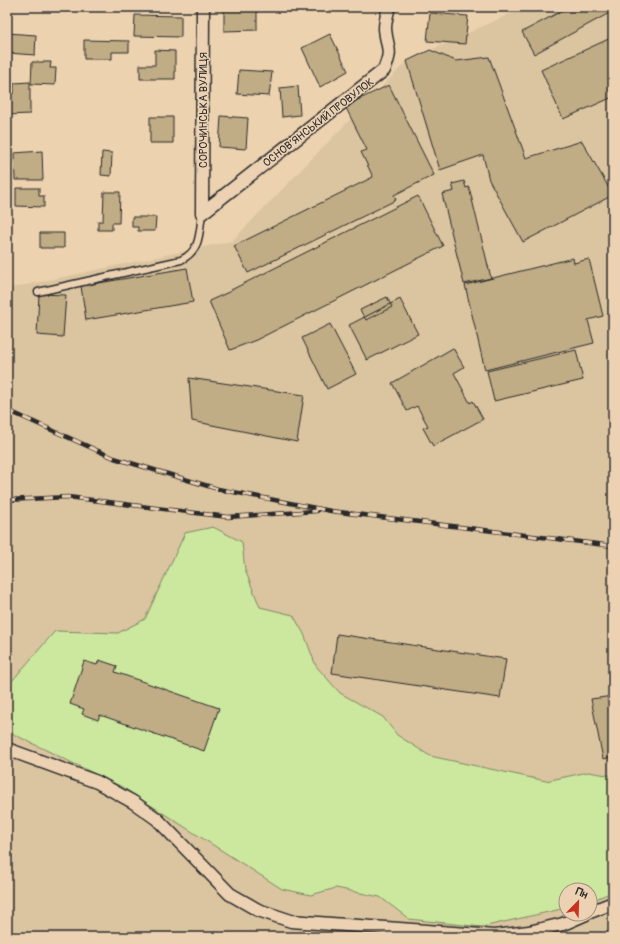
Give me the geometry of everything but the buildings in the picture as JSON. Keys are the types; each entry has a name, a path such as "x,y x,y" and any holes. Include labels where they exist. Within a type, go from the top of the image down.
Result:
{"street":[{"name":"СОРОЧИНСЬКА ВУЛИЦЯ","path":"202,213 203,7"},
{"name":"ОСНОВ’ЯНСЬКИЙ ПРОВУЛОК","path":"202,213 384,70 389,57 390,46 385,29 389,7"},
{"path":"7,749 97,782 133,802 157,819 230,894 258,910 291,921 494,936 529,932 568,922"},
{"path":"598,909 613,902"}],"lane":[{"path":"38,292 181,260 193,253 198,244 202,213"}],"shaded area":[{"path":"525,7 613,7 613,937 7,937 7,289 232,241 407,61"}],"green space":[{"path":"213,527 242,542 245,570 260,607 293,615 304,634 316,666 340,693 383,717 397,735 430,756 546,781 588,772 613,776 613,892 598,898 598,882 558,882 558,910 482,927 409,919 380,897 336,888 311,895 282,889 122,787 11,733 7,728 7,694 12,681 55,631 118,633 145,619 185,533"}],"railway":[{"path":"7,410 114,458 218,489 331,511 613,546"},
{"path":"7,500 68,497 228,517 317,511"}]}
